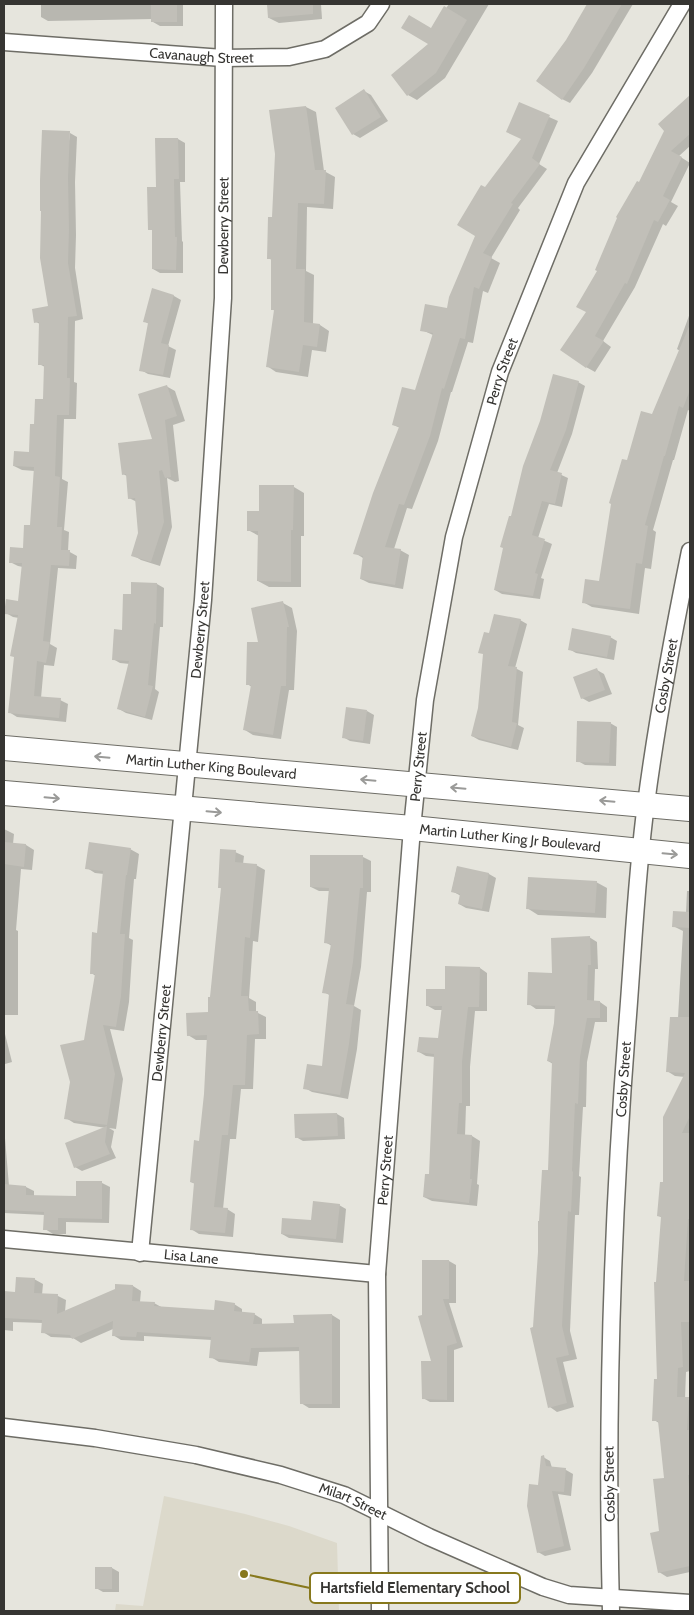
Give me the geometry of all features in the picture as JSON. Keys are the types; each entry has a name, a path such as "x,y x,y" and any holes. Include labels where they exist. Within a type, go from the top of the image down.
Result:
{"main road":[{"name":"Martin Luther King Boulevard","path":"4,748 417,784"},
{"path":"417,784 690,809"},
{"path":"4,793 182,810"},
{"name":"Martin Luther King Jr Boulevard","path":"182,810 412,828 690,856"}],"street":[{"name":"Dewberry Street","path":"140,1252 203,600 223,298 224,4"},
{"name":"Cavanaugh Street","path":"4,42 224,58 289,57 325,49 368,23 381,4"},
{"name":"Perry Street","path":"380,1611 377,1274 412,828 425,700 454,537 500,372 576,183 682,4"},
{"name":"Cosby Street","path":"611,1605 608,1422 616,1177 646,804 670,648 690,551"},
{"name":"Lisa Lane","path":"4,1239 377,1274"},
{"name":"Milart Street","path":"4,1427 95,1438 196,1455 281,1475 344,1495 378,1513 543,1587 611,1605 690,1603"}],"shaded area":[{"path":"164,1496 245,1514 289,1526 337,1543 339,1611 115,1611 116,1604 143,1606"}],"building":[{"path":"151,4 177,4 177,22 151,22"},
{"path":"267,4 313,4 313,14 268,18"},
{"path":"587,4 622,4 584,68 562,100 536,81 566,40"},
{"path":"444,6 467,20 436,73 407,96 391,75 428,44 401,28 409,15 431,28"},
{"path":"364,89 381,117 352,135 335,108"},
{"path":"690,95 690,134 671,151 682,157 663,196 670,200 658,222 654,220 627,284 625,283 595,336 604,341 586,368 560,350 586,312 576,307 597,271 595,270 616,217 637,181 639,182 664,131 658,124"},
{"path":"519,102 550,115 532,158 540,164 511,203 513,204 483,253 492,257 479,289 474,287 465,339 460,338 444,389 442,388 430,436 404,505 399,504 385,547 401,549 395,585 360,579 363,556 353,554 373,493 399,427 392,425 402,387 415,390 433,333 420,331 425,304 447,308 449,297 475,236 457,225 481,185 485,187 521,139 506,132"},
{"path":"306,106 315,170 326,170 324,204 298,203 296,269 305,269 304,322 320,324 317,347 303,345 299,372 266,367 274,310 271,310 271,259 267,259 268,217 272,217 275,154 269,110"},
{"path":"42,130 70,131 68,263 77,316 68,317 67,378 70,378 69,415 57,415 55,476 60,477 57,527 62,527 61,550 70,550 69,566 51,565 43,641 50,642 46,663 37,661 34,696 61,698 59,718 8,713 14,657 10,656 18,615 4,614 6,599 18,601 22,563 9,563 10,547 23,548 24,525 30,525 34,467 13,466 14,451 29,452 30,424 34,424 35,399 43,399 44,365 38,365 39,322 34,323 32,309 48,306 40,258"},
{"path":"155,138 178,138 179,179 174,179 175,237 177,237 176,270 152,269 152,230 148,230 147,187 156,187"},
{"path":"152,288 174,295 161,343 169,345 163,375 139,371 148,323 143,322"},
{"path":"690,324 690,390 683,408 679,406 645,525 648,526 642,564 636,563 630,609 582,603 585,579 599,581 611,504 609,503 622,459 627,460 641,411 652,414"},
{"path":"553,374 579,381 566,430 550,470 562,473 555,504 542,501 532,535 545,539 535,573 538,574 533,596 494,590 503,548 500,547 509,516 511,516 523,466 540,421"},
{"path":"167,385 177,416 165,420 171,477 165,478 162,470 159,471 164,522 151,562 131,556 138,533 135,498 128,499 126,474 122,475 118,443 152,439 138,394"},
{"path":"259,485 294,485 293,530 291,530 291,582 257,581 258,531 247,531 247,511 259,511"},
{"path":"131,582 157,583 156,624 154,623 148,685 153,686 145,717 117,709 129,661 112,660 114,629 122,630 123,594 131,594"},
{"path":"283,601 289,627 287,627 286,686 281,686 273,735 243,730 251,685 246,685 247,642 258,642 251,608"},
{"path":"494,614 521,619 508,666 517,667 512,722 517,723 511,747 471,736 478,708 483,654 478,653 484,632 489,633"},
{"path":"572,628 611,636 607,657 568,650"},
{"path":"597,668 605,690 581,699 573,677"},
{"path":"346,707 367,710 363,741 342,738"},
{"path":"577,721 611,722 609,763 576,762"},
{"path":"4,842 26,844 24,867 4,864"},
{"path":"89,842 131,848 126,875 120,934 125,934 121,996 116,1027 103,1025 115,1074 107,1125 64,1119 70,1082 60,1045 84,1040 95,974 90,974 92,932 97,933 103,871 85,869"},
{"path":"220,849 236,850 235,862 257,864 250,938 245,937 241,996 248,996 249,1011 258,1011 259,1034 247,1035 245,1085 233,1085 228,1135 222,1135 214,1207 228,1208 225,1233 190,1230 194,1183 190,1182 194,1140 199,1141 207,1035 187,1036 186,1013 208,1012 208,997 210,997 221,888 218,888"},
{"path":"310,855 363,855 363,888 360,888 353,962 346,1004 354,1005 340,1095 303,1089 307,1064 322,1066 329,994 322,993 331,944 324,943 329,888 310,887"},
{"path":"457,866 489,873 482,909 458,904 460,894 451,892"},
{"path":"528,877 597,881 595,913 526,909"},
{"path":"673,911 690,912 690,928 672,927"},
{"path":"590,936 591,965 588,965 587,1000 600,1001 600,1018 587,1018 580,1057 578,1104 575,1103 571,1212 568,1211 562,1326 569,1355 556,1358 567,1403 548,1408 530,1328 533,1327 542,1170 548,1170 552,1062 547,1061 555,1006 527,1005 528,972 552,973 551,938"},
{"path":"445,966 480,967 479,1007 468,1007 462,1062 462,1103 459,1103 457,1134 472,1135 470,1179 472,1179 469,1203 423,1197 425,1174 429,1174 434,1054 417,1052 419,1037 438,1038 442,1006 426,1006 426,989 445,989"},
{"path":"670,1017 690,1017 690,1116 682,1133 690,1133 690,1219 688,1219 684,1281 690,1281 690,1322 681,1322 683,1367 678,1368 677,1397 689,1397 687,1430 690,1430 690,1475 688,1475 690,1496 690,1566 658,1573 650,1533 659,1531 653,1479 664,1478 658,1421 652,1421 654,1379 657,1379 654,1282 656,1282 661,1217 657,1216 660,1182 663,1182 663,1117 685,1073 666,1072"},
{"path":"337,1113 338,1136 295,1138 294,1114"},
{"path":"107,1126 105,1142 110,1154 74,1168 65,1143"},
{"path":"76,1181 102,1181 102,1219 58,1218 58,1230 43,1230 44,1212 4,1210 4,1184 26,1186 26,1195 76,1196"},
{"path":"313,1201 340,1204 336,1239 281,1234 282,1218 311,1220"},
{"path":"422,1260 449,1260 449,1299 443,1299 457,1343 447,1346 447,1400 422,1399 421,1361 431,1361 418,1316 422,1315"},
{"path":"16,1277 35,1278 34,1293 58,1294 57,1314 115,1289 115,1284 133,1285 132,1301 155,1302 154,1306 214,1310 215,1300 235,1303 234,1311 255,1313 253,1324 294,1323 293,1315 332,1314 332,1404 300,1404 299,1347 251,1348 249,1362 209,1358 211,1337 137,1332 136,1337 112,1336 113,1321 72,1339 70,1335 41,1333 42,1320 4,1318 4,1291 15,1292"},
{"path":"544,1455 546,1466 566,1468 564,1492 552,1491 564,1546 537,1553 527,1506 529,1484 538,1485 541,1456"},
{"path":"95,1567 112,1567 112,1589 95,1589"}],"place":[{"name":"Hartsfield Elementary School","path":"244,1574"}]}
